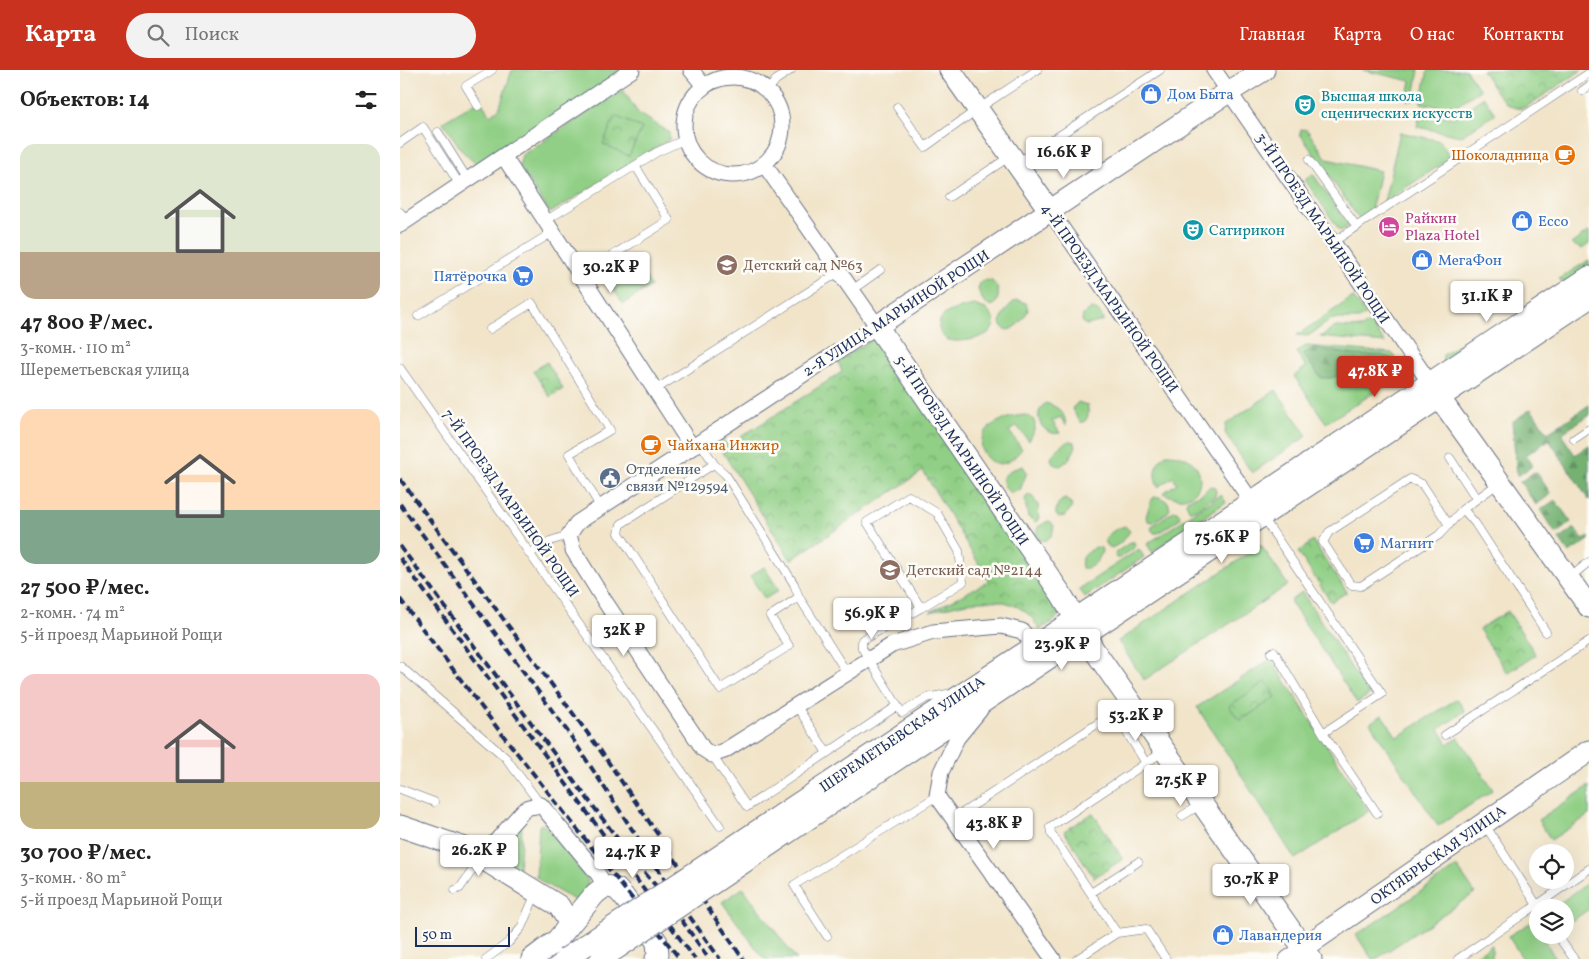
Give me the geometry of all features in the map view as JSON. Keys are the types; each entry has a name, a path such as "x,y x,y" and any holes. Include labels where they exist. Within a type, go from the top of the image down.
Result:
{"street":[{"path":"402,219 464,183 632,70"},
{"path":"692,70 704,86"},
{"name":"4-Й ПРОЕЗД МАРЬИНОЙ РОЩИ","path":"950,70 1257,508"},
{"name":"3-Й ПРОЕЗД МАРЬИНОЙ РОЩИ","path":"1214,70 1435,390 1589,607"},
{"name":"2-Я УЛИЦА МАРЬИНОЙ РОЩИ","path":"569,535 577,523 1264,70"},
{"path":"731,76 746,78 768,91 778,106 782,127 777,148 764,164 750,172 734,175 718,173 698,160 686,139 684,128 685,116 689,105 704,86 716,79 731,76"},
{"path":"504,157 656,390 696,444"},
{"name":"5-Й ПРОЕЗД МАРЬИНОЙ РОЩИ","path":"764,164 1061,594 1080,627 1201,804 1300,955"},
{"name":"ШЕРЕМЕТЬЕВСКАЯ УЛИЦА","path":"1435,390 1589,277"},
{"name":"ШЕРЕМЕТЬЕВСКАЯ УЛИЦА","path":"565,959 822,798 988,700 1080,627 1257,508 1435,390 1589,298"},
{"path":"569,535 573,550 604,600 703,749 712,755 724,751 892,645 933,632 1000,626 1022,631 1035,646"},
{"name":"ШЕРЕМЕТЬЕВСКАЯ УЛИЦА","path":"601,959 957,698 1035,646 1080,627"},
{"path":"988,700 957,738 940,772 937,796 1053,959"},
{"name":"ОКТЯБРЬСКАЯ УЛИЦА","path":"1300,955 1484,823 1589,751"},
{"path":"482,857 523,811 530,807 542,805 598,874 605,886 617,889 624,897 657,942 658,954 656,959"},
{"path":"400,826 467,849 482,857 559,906 566,918 568,927"},
{"path":"532,959 557,940 595,894 605,886"}],"lane":[{"path":"478,106 466,86 492,70"},
{"path":"768,91 776,80 791,70"},
{"path":"897,107 925,147 1037,70"},
{"path":"948,197 1014,160 1160,70"},
{"path":"1333,242 1589,74"},
{"path":"1582,91 1589,86"},
{"path":"400,143 423,127 464,183"},
{"path":"438,132 464,183"},
{"path":"418,316 634,166 657,152 686,139"},
{"path":"1309,160 1357,227"},
{"path":"581,275 669,220 634,166"},
{"path":"852,290 880,270"},
{"path":"656,390 839,272"},
{"path":"490,328 532,303 537,311 610,430 569,454 601,508"},
{"name":"7-Й ПРОЕЗД МАРЬИНОЙ РОЩИ","path":"400,368 720,826"},
{"path":"1574,439 1589,429"},
{"path":"696,444 730,482 794,584 799,597 846,673"},
{"path":"1450,458 1476,498"},
{"path":"714,464 621,524 619,533 720,689 789,646 770,616 799,597"},
{"path":"1449,524 1422,484 1410,480 1329,532 1323,542 1351,585 1361,586 1439,536 1463,509 1501,482"},
{"path":"920,608 867,522 909,496 937,513 958,551 963,582 920,608 862,640 862,648 902,713 926,698 947,694 957,698"},
{"path":"1257,508 1382,694 1323,733"},
{"path":"1463,509 1475,524 1546,632"},
{"name":"2-Я УЛИЦА МАРЬИНОЙ РОЩИ","path":"529,554 550,542 569,535"},
{"path":"1568,578 1589,562"},
{"path":"1445,735 1589,641"},
{"path":"1272,653 1274,652 1323,733 1377,813"},
{"path":"400,666 506,758 542,805"},
{"path":"796,705 827,753"},
{"path":"712,755 747,807 898,706"},
{"path":"953,819 1106,718 1119,720 1146,763"},
{"path":"1117,933 1051,832 1050,827 1164,751"},
{"path":"400,789 434,802"},
{"path":"826,936 794,885 937,796"},
{"path":"1182,816 1201,804"},
{"path":"1484,823 1533,899"},
{"path":"454,890 460,888 482,857"},
{"path":"1091,893 1138,862"},
{"path":"1547,899 1589,870"},
{"path":"486,959 509,942 521,928 537,891"},
{"path":"1458,959 1529,911"},
{"path":"1077,959 1117,933 1146,929 1166,959"},
{"path":"1563,944 1574,959"}],"green space":[{"path":"512,70 624,70 480,168 462,151 443,122 480,100 490,115 499,109"},
{"path":"1362,70 1419,70 1413,101 1407,100 1411,81"},
{"path":"1428,70 1466,70 1480,90 1451,109 1421,103"},
{"path":"1482,70 1582,70 1526,107 1518,108 1512,107 1500,97"},
{"path":"623,90 638,113 669,132 669,140 550,213 519,166 522,155"},
{"path":"1484,97 1495,114 1461,136 1417,127 1420,111 1453,118"},
{"path":"615,116 642,128 629,156 603,144"},
{"path":"1301,129 1307,130 1327,159 1380,171 1371,211 1359,219 1300,134"},
{"path":"1400,132 1440,141 1451,158 1384,202"},
{"path":"1313,174 1349,226 1340,231 1305,180"},
{"path":"1589,231 1589,244 1582,249 1571,244"},
{"path":"632,256 651,286 623,304 604,274"},
{"path":"1589,260 1589,269 1567,284 1559,279"},
{"path":"986,280 992,281 998,289 998,299 994,305 985,303 978,289 980,283"},
{"path":"1353,297 1366,315 1359,319 1332,319 1308,336 1297,335"},
{"path":"1017,300 1026,303 1028,310 1015,327 1006,330 1000,322 1007,309"},
{"path":"974,305 986,309 994,319 990,331 985,335 964,341 946,339 939,328 943,316 952,311"},
{"path":"1090,309 1099,312 1103,321 1084,324 1082,321 1083,315"},
{"path":"1370,322 1385,343 1320,337 1336,327 1362,328"},
{"path":"873,339 878,340 1055,597 1060,613 1055,620 1040,630 1028,614 1006,602 980,601 930,612 989,581 923,471 791,560 715,440 719,438 728,445 842,372 838,361"},
{"path":"1464,341 1473,346 1443,364 1443,355"},
{"path":"1306,346 1392,353 1405,373 1326,423 1294,376 1306,367 1296,352"},
{"path":"1314,348 1355,355 1381,355 1391,358 1394,367 1383,373 1377,381 1364,386 1347,373 1331,378 1321,378 1303,354"},
{"path":"547,362 563,389 550,397 533,371"},
{"path":"1276,390 1307,436 1252,473 1225,433 1226,424"},
{"path":"1078,402 1088,407 1088,416 1084,422 1080,422 1074,412 1073,408"},
{"path":"1046,403 1057,408 1064,417 1066,425 1060,417 1052,421 1060,433 1048,432 1041,424 1039,413"},
{"path":"1589,405 1589,415 1561,434 1575,455 1589,445 1589,500 1549,440 1526,455 1532,464 1531,467 1517,476 1512,422 1531,409 1548,433"},
{"path":"1025,415 1033,419 1035,425 1029,441 1017,426 1009,431 1022,449 1007,462 998,464 990,461 984,454 983,436 990,427 1004,419"},
{"path":"1070,441 1074,442 1076,446 1072,455 1060,466 1055,464 1051,458 1061,445"},
{"path":"1166,454 1182,456 1193,463 1199,472 1200,482 1196,491 1189,496 1178,498 1163,493 1177,483 1173,477 1158,487 1155,473 1159,461"},
{"path":"1023,466 1027,472 1020,490 1010,493 1004,486 1003,477 1011,470"},
{"path":"1534,472 1537,473 1551,494 1536,505 1520,482"},
{"path":"1210,486 1214,487 1216,491 1215,496 1197,509 1190,511 1186,503 1187,500 1203,493"},
{"path":"1029,495 1032,496 1038,505 1039,518 1036,522 1028,517 1025,501"},
{"path":"1221,495 1226,502 1152,552 1147,544"},
{"path":"1154,497 1160,497 1168,502 1170,509 1153,522 1148,521 1146,517"},
{"path":"1065,499 1070,502 1072,507 1065,516 1059,517 1056,515 1057,507"},
{"path":"1556,501 1571,522 1556,534 1540,510"},
{"path":"1174,511 1177,511 1180,515 1179,519 1158,533 1154,533 1151,529 1153,525"},
{"path":"1048,521 1054,526 1052,535 1045,541 1039,539 1036,533 1038,527"},
{"path":"1125,526 1130,531 1124,539 1111,548 1107,545 1105,540 1109,535"},
{"path":"1573,529 1583,540 1589,536 1589,540 1569,553 1559,539"},
{"path":"1313,541 1347,592 1331,602 1298,552"},
{"path":"1134,542 1134,548 1120,558 1116,558 1116,552"},
{"path":"1261,545 1288,585 1144,680 1118,641"},
{"path":"1096,547 1101,548 1102,551 1095,564 1082,568 1083,558"},
{"path":"1139,549 1144,557 1085,597 1079,589"},
{"path":"764,567 779,590 765,599 750,576"},
{"path":"1302,592 1369,695 1357,703 1290,601"},
{"path":"1508,611 1536,655 1507,673 1479,629"},
{"path":"1271,659 1369,811 1295,859 1197,707"},
{"path":"1266,681 1276,697 1240,721 1229,706"},
{"path":"1457,699 1465,711 1439,729 1448,744 1459,738 1493,790 1438,826 1370,723 1382,715 1397,737"},
{"path":"1589,786 1589,815 1551,840 1538,820"},
{"path":"1093,813 1123,859 1094,878 1064,831"},
{"path":"541,824 545,826 588,880 587,888 576,901 542,882 536,876 539,826"},
{"path":"519,827 522,829 519,868 508,861 500,847"},
{"path":"1457,867 1475,893 1376,959 1372,959 1356,935"},
{"path":"1589,882 1589,909 1574,919 1574,899 1565,899"},
{"path":"743,888 796,959 764,959 722,902"},
{"path":"1529,924 1529,944 1547,944 1556,959 1523,959 1508,936"},
{"path":"1492,945 1492,959 1470,959"}],"railway":[{"path":"400,479 600,750 743,959"},
{"path":"400,504 568,732 685,910 720,959"},
{"path":"400,546 635,862 664,895 709,959"},
{"path":"400,558 695,959"},
{"path":"400,599 498,729 680,959"}],"place":[{"name":"Дом Быта","path":"1151,94"},
{"name":"Высшая школа сценических искусств","path":"1305,105"},
{"name":"Шоколадница","path":"1565,155"},
{"name":"Ecco","path":"1522,221"},
{"name":"Райкин Plaza Hotel","path":"1389,227"},
{"name":"Сатирикон","path":"1193,230"},
{"name":"МегаФон","path":"1422,260"},
{"name":"Детский сад №63","path":"727,265"},
{"name":"Пятёрочка","path":"523,276"},
{"name":"Чайхана Инжир","path":"651,445"},
{"name":"Отделение связи №129594","path":"610,478"},
{"name":"Магнит","path":"1364,543"},
{"name":"Детский сад №2144","path":"890,570"},
{"name":"Лавандерия","path":"1223,935"}]}
